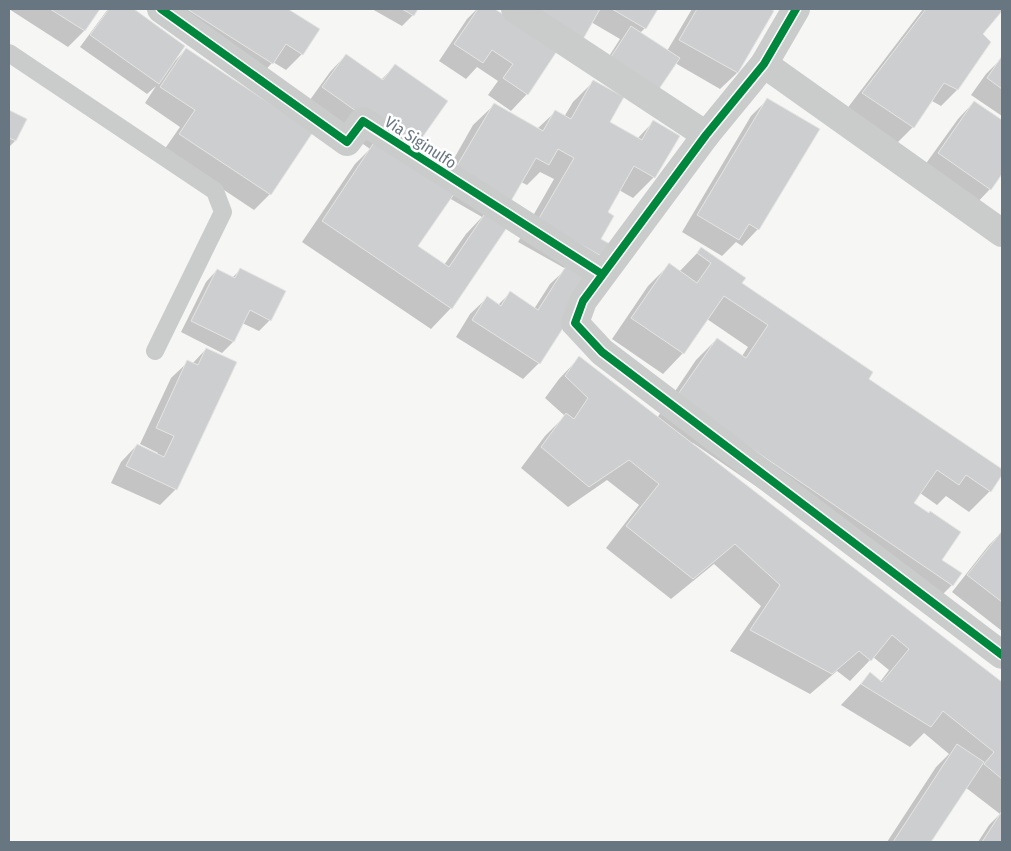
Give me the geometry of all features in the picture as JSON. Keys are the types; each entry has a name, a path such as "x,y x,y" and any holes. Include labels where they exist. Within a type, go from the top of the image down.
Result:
{"street":[{"name":"Via Siginulfo","path":"161,9 347,142 363,121 602,274"},
{"path":"516,9 706,135"},
{"path":"796,9 764,64 706,135 602,274 583,301 575,323 602,352 1002,655"},
{"path":"764,64 1002,232"}],"lane":[{"path":"9,53 215,191 223,212 155,351"}],"building":[{"path":"50,9 100,9 85,31"},
{"path":"109,9 134,9 185,46 159,84 90,35"},
{"path":"187,9 288,9 320,29 303,55 286,44 273,64"},
{"path":"402,9 418,9 414,16"},
{"path":"478,9 495,9 557,51 528,95 503,78 513,64 492,50 483,63 454,44"},
{"path":"531,9 600,9 582,41"},
{"path":"612,9 658,9 646,29"},
{"path":"697,9 771,9 774,11 738,73 679,40"},
{"path":"926,9 1002,9 1002,11 983,34 991,42 958,90 944,83 914,128 862,93"},
{"path":"631,26 680,58 657,92 609,60"},
{"path":"186,48 313,132 271,195 179,134 195,110 160,87"},
{"path":"346,54 383,80 395,64 448,101 419,142 390,135 322,87"},
{"path":"1002,56 1002,89 987,78"},
{"path":"593,80 624,97 610,122 642,140 653,120 680,136 655,178 634,166 608,212 614,216 601,239 610,244 603,257 538,220 574,158 558,149 549,165 536,158 511,201 455,169 494,103 543,131 555,110 571,119"},
{"path":"767,98 820,129 759,230 749,224 739,240 697,215"},
{"path":"974,101 1002,120 1002,174 991,190 938,153"},
{"path":"9,110 27,119 16,141 9,138"},
{"path":"375,141 454,194 418,246 449,267 486,212 508,226 452,309 322,221"},
{"path":"701,247 746,278 742,283 873,372 869,379 1002,469 1002,475 991,492 966,475 959,485 937,470 914,503 929,513 930,511 961,532 942,560 962,573 953,586 676,397 717,338 746,358 768,325 724,296 684,354 631,318 669,263 697,283 711,263 697,253"},
{"path":"566,266 592,283 540,364 472,320 487,296 501,306 510,291 538,310"},
{"path":"240,268 286,291 271,321 250,310 234,342 191,321 217,269 235,278"},
{"path":"206,348 237,362 177,490 126,466 137,444 164,457 174,436 156,428 187,360 198,365"},
{"path":"579,356 1002,682 1002,779 984,764 994,752 943,711 931,727 861,684 870,672 882,682 909,649 892,635 871,661 859,651 832,674 750,630 780,585 735,544 693,579 626,526 659,484 629,460 589,487 541,447 566,413 574,419 588,398 565,376"},
{"path":"1002,531 1002,602 967,575"},
{"path":"957,744 984,762 931,842 893,842"},
{"path":"1002,811 1002,842 982,842"}],"cycle path":[{"path":"161,9 347,142 363,121 602,274"},
{"path":"796,9 764,64 706,135 583,301 575,323 602,352 1002,655"}]}
